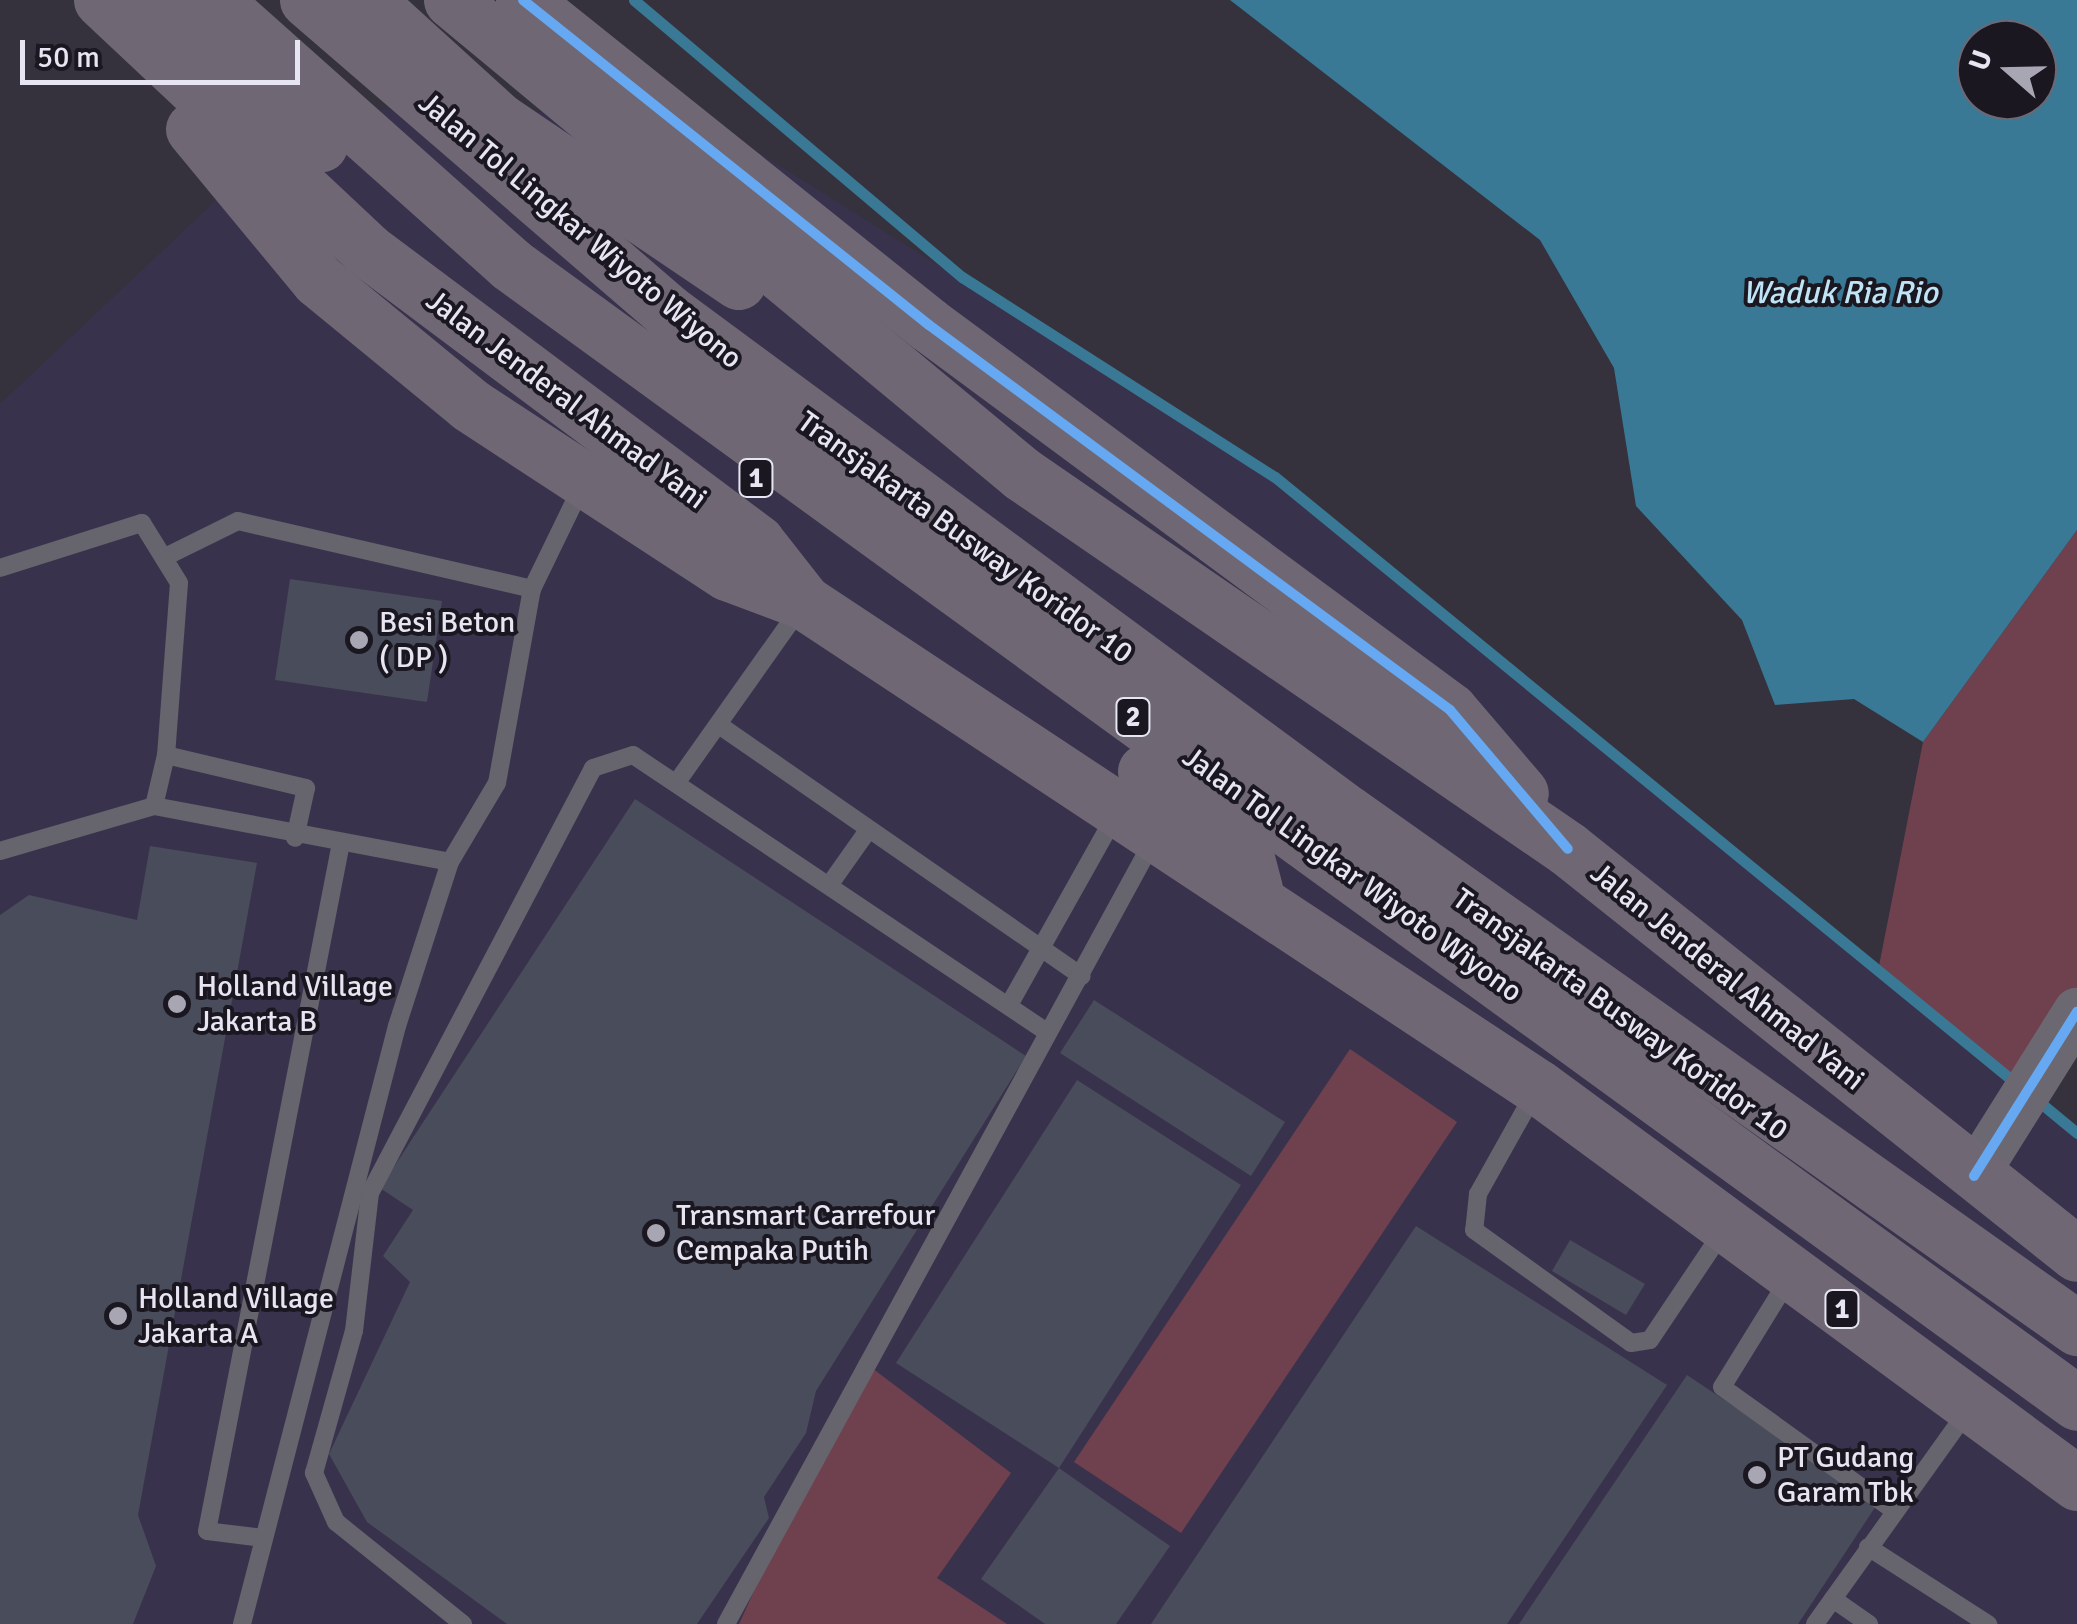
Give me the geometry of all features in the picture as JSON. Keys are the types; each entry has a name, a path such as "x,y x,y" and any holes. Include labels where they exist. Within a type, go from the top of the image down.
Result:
{"highway":[{"path":"76,0 136,62 318,280 470,405 584,482 727,573 804,602"},
{"name":"Jalan Jenderal Ahmad Yani","path":"101,0 367,250 758,542 804,602 1257,897 1538,1087 2077,1483"},
{"path":"114,0 136,62"},
{"name":"Jalan Jenderal Ahmad Yani","path":"153,0 376,192 1241,844 1257,897"},
{"name":"Jalan Tol Lingkar Wiyoto Wiyono","path":"214,0 510,264 2077,1403"},
{"name":"Jalan Tol Lingkar Wiyoto Wiyono","path":"307,0 667,311 1348,814 2077,1330"},
{"name":"Jalan Jenderal Ahmad Yani","path":"366,0 499,120 1568,848 1983,1162 2077,1254"},
{"name":"Jalan Jenderal Ahmad Yani","path":"452,0 537,76 1022,474"},
{"path":"524,0 929,325 1450,710 1568,848"}],"street":[{"path":"1983,1162 2073,1018"}],"lane":[{"name":"Transjakarta Busway Koridor 10","path":"230,0 525,255 2077,1377"},
{"name":"Transjakarta Busway Koridor 10","path":"289,0 552,229 768,395 1132,642 2077,1330"},
{"path":"242,1624 363,1141 450,862 497,783 532,589 584,482"},
{"path":"165,556 238,521 532,589"},
{"path":"0,568 142,523 165,556 179,583 166,755 154,806"},
{"path":"677,782 804,602"},
{"path":"720,725 1080,976"},
{"path":"166,755 306,788 294,838"},
{"path":"463,1624 336,1522 314,1473 354,1331 370,1194 576,787 610,758 633,755 1046,1032"},
{"path":"0,850 154,806 340,848 450,862"},
{"path":"1009,1005 1138,821"},
{"path":"726,1624 1080,976 1138,821"},
{"path":"830,884 870,830"},
{"path":"263,1538 207,1530 340,848"},
{"path":"1538,1087 1478,1194 1474,1230 1631,1342 1650,1340 1728,1225"},
{"path":"1792,1273 1722,1387 1892,1509"},
{"path":"1815,1624 1892,1509 1973,1404"},
{"path":"1868,1546 1988,1624"},
{"path":"1833,1599 1869,1624"}],"shaded area":[{"path":"313,109 697,114 1275,477 2077,1133 2077,1624 0,1624 0,404"},
{"path":"2077,530 2077,1011 2027,1091 1878,971 1923,742"},
{"path":"1350,1049 1457,1122 1181,1533 1074,1462"},
{"path":"860,1359 1011,1473 937,1578 1007,1624 739,1624"}],"water":[{"name":"Waduk Ria Rio","path":"1230,0 2077,0 2077,530 1923,742 1854,699 1775,705 1742,620 1636,506 1614,368 1540,240"}],"building":[{"name":"Besi Beton ( DP )","path":"290,579 442,601 427,702 275,680"},
{"name":"Transmart Carrefour Cempaka Putih","path":"635,799 1026,1056 816,1391 806,1433 764,1497 769,1518 697,1624 507,1624 367,1522 329,1454 410,1282 383,1256 413,1210 380,1188"},
{"path":"150,846 257,863 138,1515 156,1566 133,1624 0,1624 0,915 29,895 137,920"},
{"path":"1094,1000 1285,1122 1251,1176 1060,1053"},
{"path":"1077,1080 1241,1185 1059,1468 896,1363"},
{"path":"1416,1226 1667,1385 1507,1624 1151,1624"},
{"path":"1570,1240 1645,1284 1626,1315 1552,1271"},
{"name":"PT Gudang Garam Tbk","path":"1687,1375 1878,1503 1798,1624 1519,1624"},
{"path":"1059,1468 1170,1546 1116,1624 1045,1624 981,1579"}],"waterway":[{"path":"634,0 962,277 1275,477 2018,1085"},
{"path":"2037,1100 2077,1133"}],"cycle path":[{"path":"523,0 929,325 1450,710 1568,849"},
{"path":"1974,1176 2077,1012"}],"place":[{"name":"Besi Beton ( DP )","path":"359,640"},
{"name":"Holland Village Jakarta B","path":"177,1004"},
{"name":"Transmart Carrefour Cempaka Putih","path":"656,1233"},
{"name":"Holland Village Jakarta A","path":"118,1316"},
{"name":"PT Gudang Garam Tbk","path":"1757,1475"}]}
